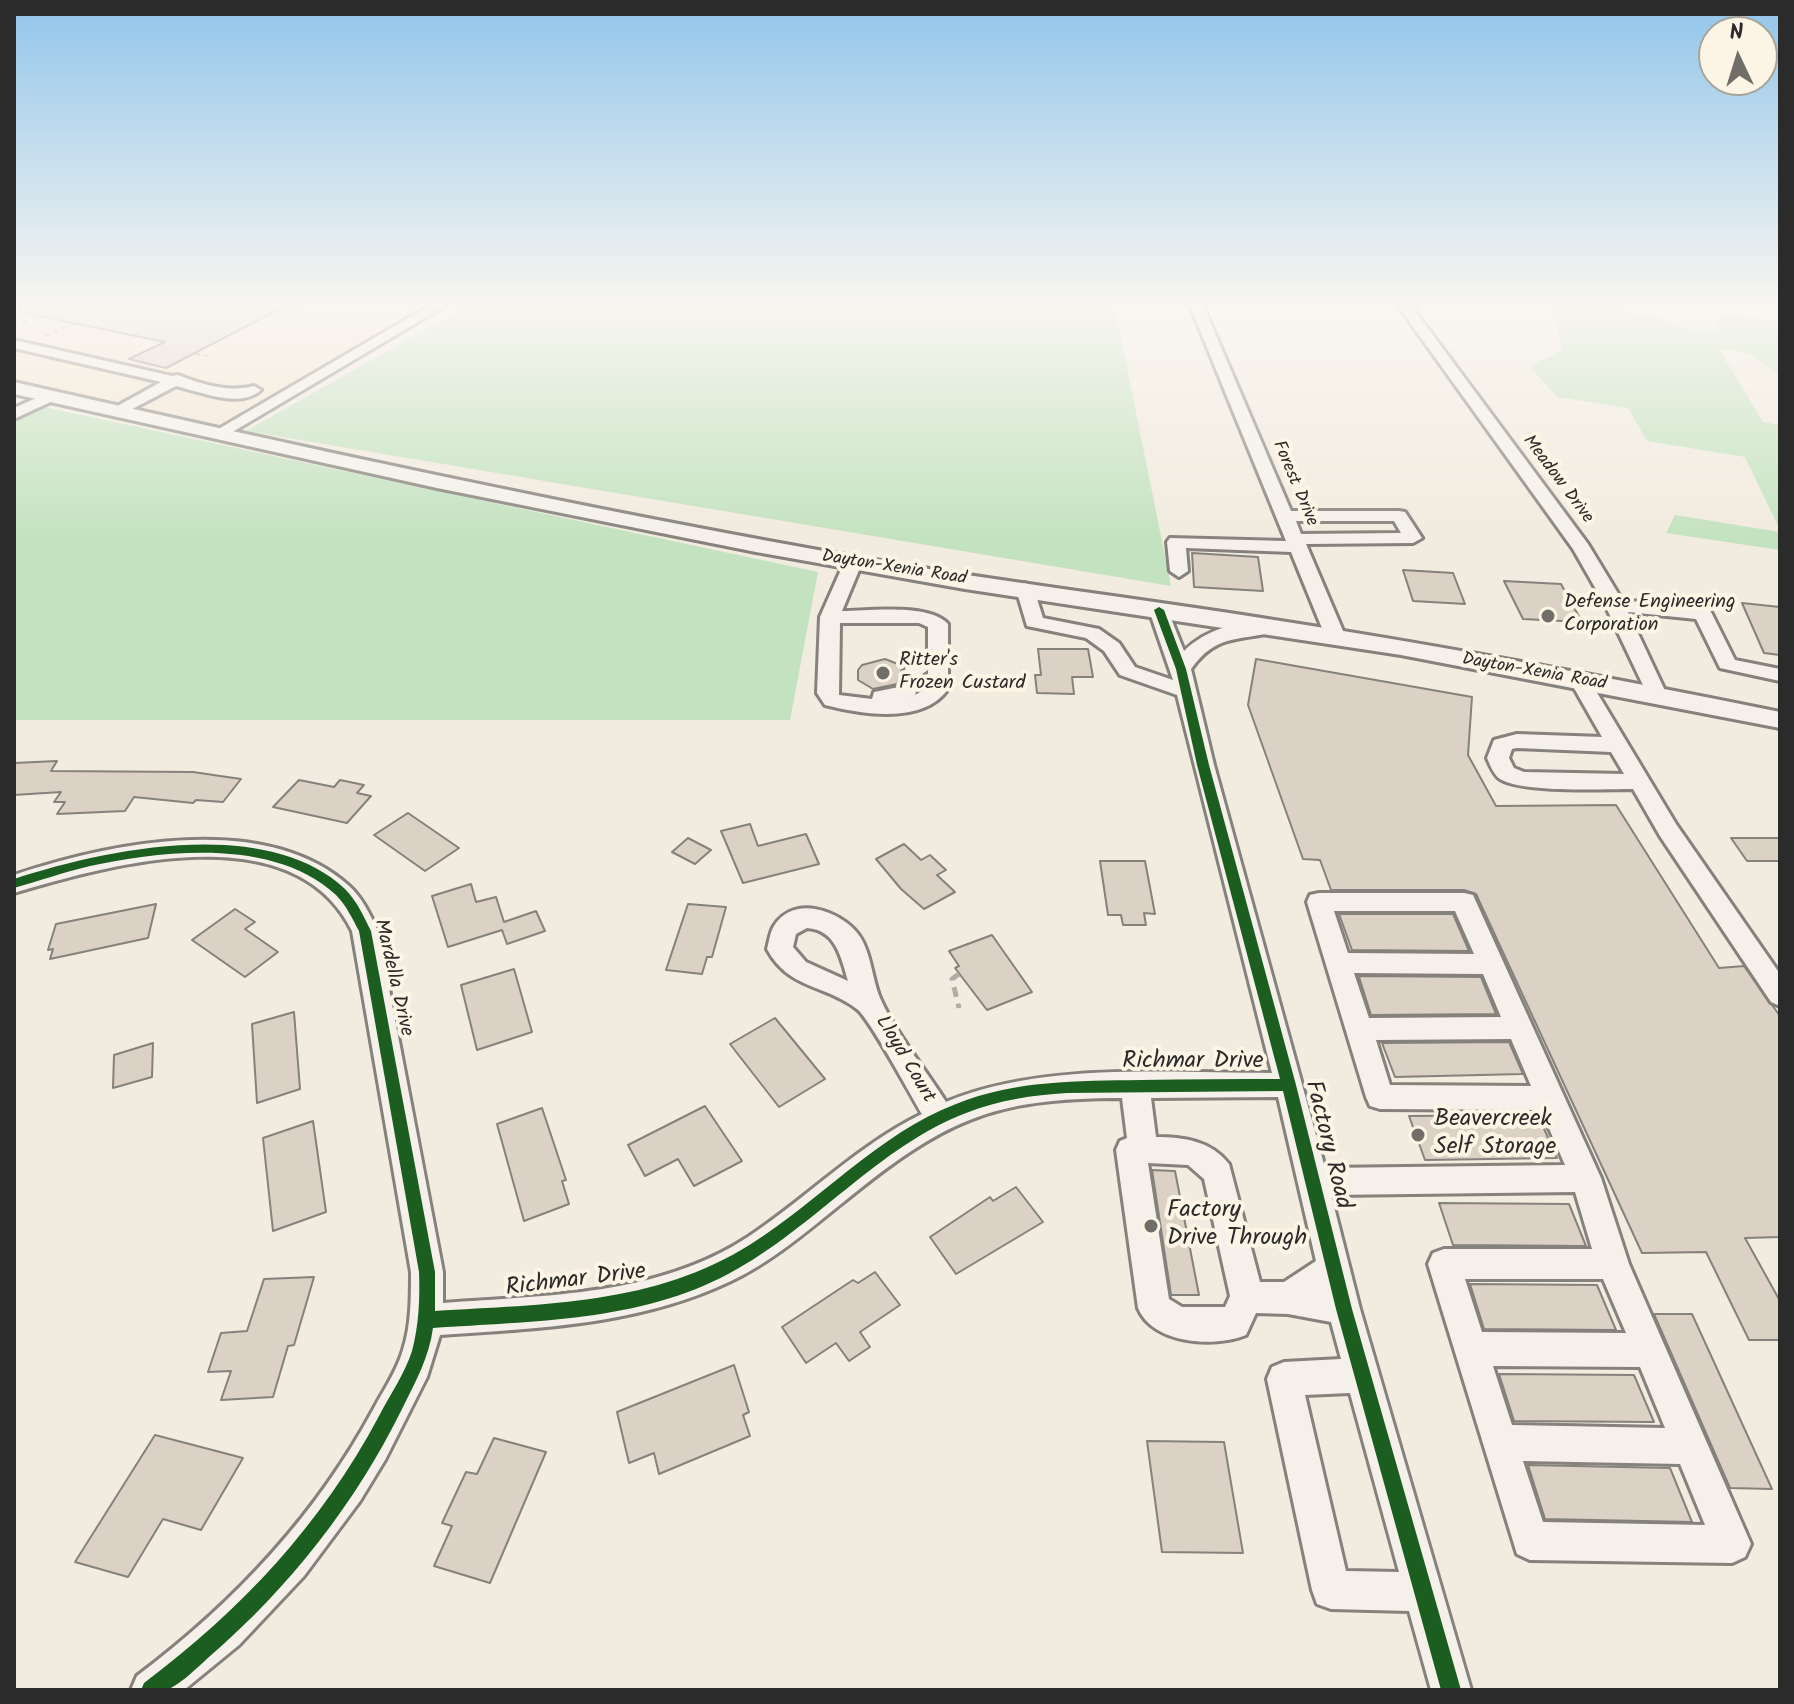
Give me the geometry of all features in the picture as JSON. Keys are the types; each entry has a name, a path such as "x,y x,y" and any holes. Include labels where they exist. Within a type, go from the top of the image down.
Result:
{"main road":[{"name":"Dayton-Xenia Road","path":"14,388 707,536 853,563 1279,628 1780,720"}],"street":[{"path":"117,412 171,383"},
{"path":"200,383 239,395 254,390"},
{"path":"218,434 307,383"},
{"name":"Forest Drive","path":"1229,383 1336,638"},
{"name":"Meadow Drive","path":"1460,383 1582,548 1615,605 1657,695"},
{"path":"14,414 52,396"},
{"path":"1179,571 1176,542 1298,543 1413,538 1399,516 1286,516"},
{"path":"830,617 922,617 933,620 938,624 938,655 913,671 908,690 897,696 843,697 827,693 830,617 853,563"},
{"path":"1025,589 1034,622 1092,633 1112,647 1127,671 1183,680 1193,650 1215,637 1241,629 1279,628"},
{"path":"1615,605 1703,614 1727,664 1780,675"},
{"name":"Factory Road","path":"1159,610 1183,680 1344,1309 1451,1690"},
{"path":"1580,681 1668,830 1780,995"},
{"path":"1617,745 1517,741 1502,745 1498,758 1506,773 1522,779 1639,782"},
{"name":"Mardella Drive","path":"14,884 55,868 108,856 165,849 213,849 286,861 317,874 337,888 352,904 365,931 427,1272 426,1320"},
{"path":"1550,1098 1380,1097 1319,902 1464,902 1586,1178 1613,1264 1732,1544 1530,1541 1444,1264 1613,1264"},
{"path":"1338,963 1491,964"},
{"name":"Lloyd Court","path":"868,1002 940,1118"},
{"path":"1359,1029 1520,1028"},
{"name":"Richmar Drive","path":"426,1320 610,1305 653,1296 695,1282 756,1249 867,1163 940,1118 999,1096 1054,1088 1289,1085"},
{"path":"1135,1086 1143,1150"},
{"path":"1131,1150 1143,1150 1200,1154 1211,1162 1218,1174 1247,1297 1234,1323 1178,1323 1154,1308 1131,1150"},
{"path":"1313,1182 1586,1178"},
{"path":"1288,1298 1334,1267"},
{"path":"1247,1297 1288,1298 1344,1309"},
{"path":"151,1690 240,1616 277,1578 336,1506 395,1404 419,1353 426,1320"},
{"path":"1470,1349 1649,1350"},
{"path":"1363,1375 1284,1379 1331,1590 1424,1592"},
{"path":"1500,1443 1690,1446"}],"path":[{"path":"959,974 952,979 959,1008"}],"shaded area":[{"path":"14,383 312,383 218,434 14,388"}],"green space":[{"path":"332,383 1130,383 1171,586 246,431"},
{"path":"1544,383 1739,383 1763,422 1780,425 1780,530 1745,457 1647,441 1628,408 1557,397"},
{"path":"44,407 818,572 790,720 14,720 14,419"},
{"path":"1675,515 1780,532 1780,550 1666,533"}],"building":[{"path":"1192,553 1258,557 1263,591 1194,587"},
{"path":"1403,570 1453,573 1465,604 1413,601"},
{"path":"1504,581 1561,584 1582,622 1523,619"},
{"path":"1742,603 1780,607 1780,655 1764,653"},
{"path":"1038,649 1088,649 1093,677 1072,677 1074,694 1037,693 1035,675 1041,675"},
{"name":"Ritter's Frozen Custard","path":"885,659 903,666 897,684 873,689 858,680 858,670 862,665"},
{"path":"1256,659 1472,697 1468,755 1496,806 1616,805 1719,968 1744,966 1780,1016 1780,1237 1745,1238 1780,1301 1780,1340 1749,1340 1706,1252 1642,1253 1476,894 1464,890 1331,890 1320,860 1303,859 1248,705"},
{"path":"57,761 51,771 193,772 241,779 223,802 196,800 193,803 134,797 125,811 57,814 65,802 54,802 61,792 14,795 14,763"},
{"path":"299,780 334,787 340,780 364,785 357,793 371,796 347,823 273,807"},
{"path":"408,813 459,848 425,871 374,835"},
{"path":"750,824 758,846 806,834 819,864 743,883 721,831"},
{"path":"688,838 711,850 695,864 672,852"},
{"path":"1731,838 1780,838 1780,861 1747,861"},
{"path":"904,844 921,860 930,855 946,870 937,875 955,892 924,909 901,889 876,859"},
{"path":"1100,861 1145,861 1155,914 1144,913 1146,925 1123,925 1121,915 1108,915"},
{"path":"471,884 476,902 496,897 504,922 536,911 545,931 507,944 502,930 448,947 432,896"},
{"path":"156,904 148,938 50,959 53,949 48,950 56,924"},
{"path":"688,904 726,907 712,957 707,957 702,974 666,970"},
{"path":"235,909 255,922 245,929 278,952 245,977 192,940"},
{"path":"1339,914 1453,914 1469,951 1352,950"},
{"path":"992,935 1032,992 987,1010 955,968 959,966 949,951"},
{"path":"514,969 532,1032 477,1050 461,985"},
{"path":"1361,976 1481,977 1496,1014 1371,1015"},
{"path":"294,1012 300,1089 257,1103 252,1024"},
{"path":"775,1018 825,1079 779,1107 730,1044"},
{"path":"1509,1042 1523,1074 1395,1077 1382,1043"},
{"path":"153,1043 152,1077 113,1088 114,1055"},
{"path":"705,1106 742,1161 694,1186 678,1159 645,1176 628,1145"},
{"path":"542,1108 566,1180 562,1181 569,1204 524,1221 497,1124"},
{"path":"1538,1115 1557,1158 1425,1160 1409,1116"},
{"path":"313,1121 326,1212 273,1231 263,1138"},
{"path":"1152,1170 1175,1171 1199,1295 1171,1295"},
{"path":"1016,1187 1043,1222 956,1274 930,1237 990,1197 993,1201"},
{"path":"1439,1203 1569,1204 1586,1246 1453,1245"},
{"path":"875,1272 900,1305 860,1332 870,1347 849,1361 836,1343 806,1363 782,1327 853,1280 858,1283"},
{"path":"314,1277 294,1345 288,1346 273,1397 221,1400 231,1371 208,1372 221,1333 247,1331 264,1279"},
{"path":"1470,1284 1597,1285 1616,1330 1484,1329"},
{"path":"1654,1314 1692,1314 1772,1489 1730,1488"},
{"path":"734,1365 749,1412 743,1415 750,1436 659,1474 654,1453 629,1463 617,1412"},
{"path":"1499,1374 1634,1375 1654,1422 1514,1421"},
{"path":"155,1435 243,1458 201,1530 163,1519 128,1577 75,1562"},
{"path":"494,1438 546,1452 490,1583 434,1566 452,1526 442,1523 466,1472 477,1474"},
{"path":"1147,1441 1224,1442 1243,1553 1162,1552"},
{"path":"1528,1465 1670,1468 1692,1522 1545,1519"}],"cycle path":[{"path":"1159,610 1181,669 1344,1309 1451,1690"},
{"path":"14,884 49,872 134,854 180,849 226,849 269,855 307,869 338,890 365,931 427,1272 426,1322 418,1358 372,1448 347,1488 320,1526 259,1598 225,1631 151,1690"},
{"path":"426,1320 578,1309 652,1295 688,1284 723,1269 758,1248 888,1149 922,1127 959,1109 998,1096 1067,1087 1289,1085"}],"place":[{"name":"Defense Engineering Corporation","path":"1548,616"},
{"name":"Ritter's Frozen Custard","path":"883,673"},
{"name":"Beavercreek Self Storage","path":"1418,1135"},
{"name":"Factory Drive Through","path":"1151,1226"}]}
